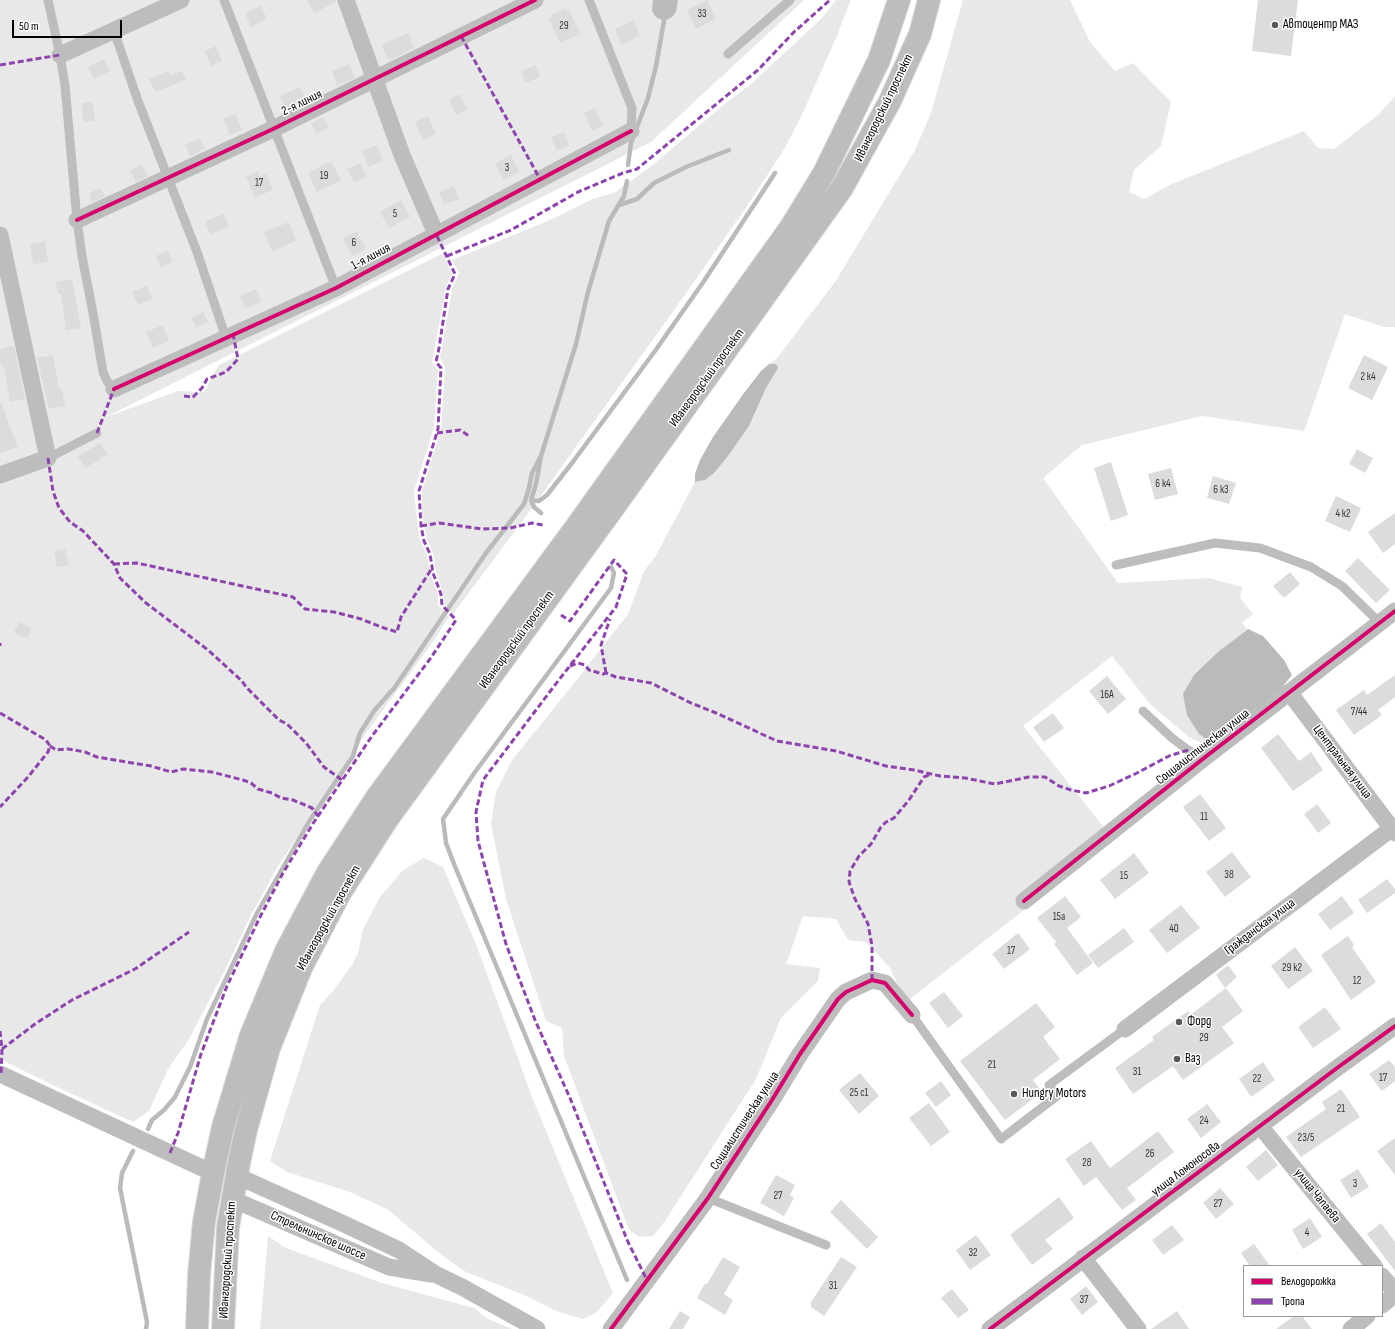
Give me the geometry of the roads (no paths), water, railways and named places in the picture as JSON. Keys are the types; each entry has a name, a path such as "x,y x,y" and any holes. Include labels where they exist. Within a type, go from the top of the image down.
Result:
{"highway":[{"name":"Ивангородский проспект","path":"197,1329 199,1275 204,1222 224,1127 251,1035 286,952 328,872 377,797 571,533 791,227 824,173 879,60 899,0"},
{"name":"Ивангородский проспект","path":"223,1329 227,1244 232,1199 246,1130 269,1048 301,968 340,892 386,821 609,514 842,188 890,101 920,34 929,0"},
{"name":"Стрельнинское шоссе","path":"213,1174 237,1176"},
{"name":"Стрельнинское шоссе","path":"213,1174 232,1199"}],"street":[{"path":"60,55 181,0"},
{"path":"346,0 402,156 436,234"},
{"name":"2-я линия","path":"77,220 273,129 535,0"},
{"name":"1-я линия","path":"114,388 336,288 631,131"},
{"path":"0,235 48,458 0,475"},
{"name":"Социалистическая улица","path":"1024,901 1204,758 1395,611"},
{"name":"Центральная улица","path":"1289,692 1394,829"},
{"name":"Гражданская улица","path":"1124,1029 1394,829"},
{"name":"Социалистическая улица","path":"611,1329 708,1198 800,1054 838,999 846,992 872,980 885,983 912,1015"},
{"name":"улица Ломоносова","path":"990,1329 1395,1026"},
{"name":"Стрельнинское шоссе","path":"0,1074 213,1174"},
{"name":"улица Чапаева","path":"1260,1126 1373,1265"},
{"name":"Стрельнинское шоссе","path":"237,1176 399,1250 437,1275 462,1287 537,1329"},
{"name":"Стрельнинское шоссе","path":"232,1199 389,1267 437,1275"},
{"path":"1083,1258 1138,1329"},
{"path":"1383,1277 1395,1293 1383,1304"},
{"path":"1351,1329 1366,1317"}],"lane":[{"path":"48,0 65,85 77,220 102,372 107,381 114,388"},
{"path":"224,0 336,288"},
{"path":"589,0 632,108 631,131"},
{"path":"728,54 790,0"},
{"path":"114,31 138,101 197,252 226,338"},
{"path":"48,458 97,433"},
{"path":"1116,564 1215,543 1260,548 1311,567 1342,586 1380,622"},
{"path":"1143,711 1172,738 1188,750 1204,758"},
{"path":"912,1015 1001,1139 1057,1096 1049,1085 1124,1029"},
{"path":"708,1198 826,1245"}],"waterway":[{"path":"628,165 631,143 648,98 656,66 664,21"},
{"path":"619,205 637,199 654,183 686,167 729,150"},
{"path":"531,500 539,501 547,495 572,463 655,351 704,281 775,173"},
{"path":"541,513 534,507 531,500 536,484 541,456 576,344 588,292 609,221 624,196 627,181"},
{"path":"148,1129 152,1120 164,1110 175,1097 190,1067 207,1019 257,913 310,820 353,756 360,733 374,711 395,687 486,553 524,504 532,473 541,456"},
{"path":"611,567 614,573 611,588 475,772 443,819 446,843 454,864 627,1280"},
{"path":"133,1151 122,1173 120,1188 147,1322 146,1329"}],"place":[{"name":"Автоцентр МАЗ","path":"1275,25"},
{"name":"Форд","path":"1179,1022"},
{"name":"Ваз","path":"1177,1059"},
{"name":"Hungry Motors","path":"1014,1094"}]}
